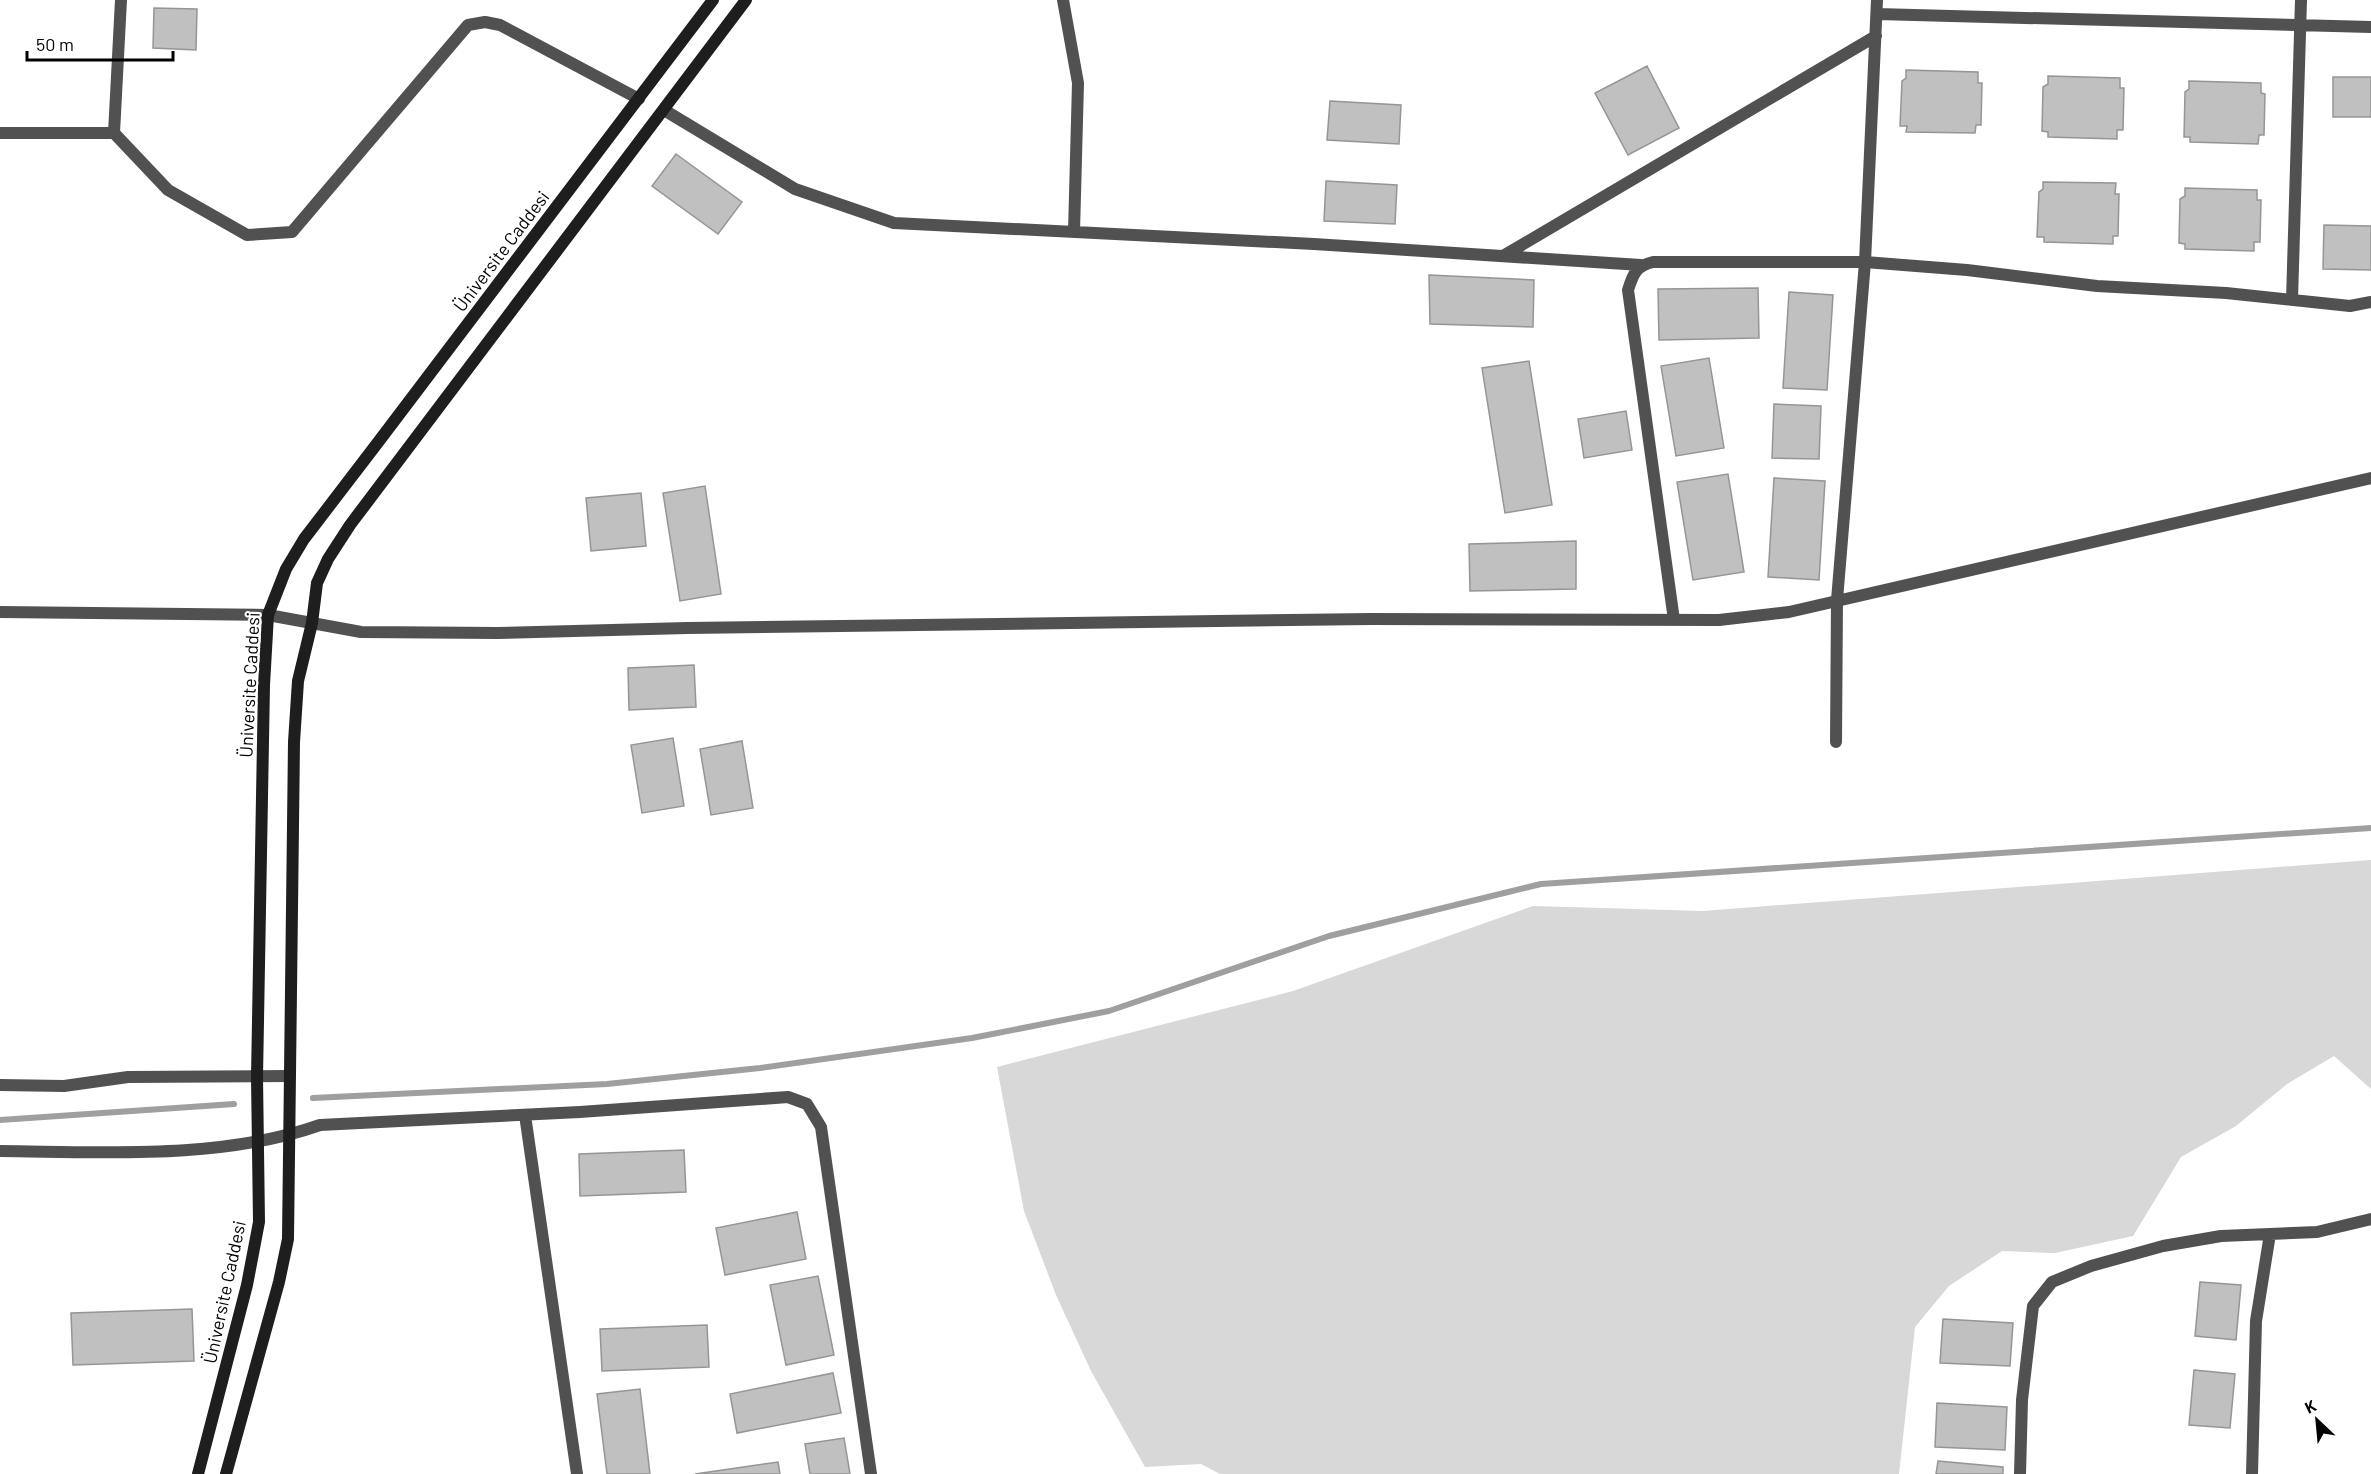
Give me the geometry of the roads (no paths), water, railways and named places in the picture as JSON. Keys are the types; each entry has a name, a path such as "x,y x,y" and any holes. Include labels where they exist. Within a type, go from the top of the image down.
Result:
{"main road":[{"name":"Üniversite Caddesi","path":"198,1474 247,1285 259,1222 260,1143 257,1077 264,697 268,615 286,569 323,512 713,0"},
{"path":"226,1474 279,1282 288,1239 294,742 298,681 312,623 317,583 328,559 350,525 746,0"}],"street":[{"path":"121,0 114,133 168,190 247,235 292,232 468,25 484,22 500,25 639,99"},
{"path":"1063,0 1078,83 1074,232"},
{"path":"1836,742 1837,600 1865,262 1877,0"},
{"path":"2292,300 2301,0"},
{"path":"1877,14 2371,27"},
{"path":"1503,256 1876,36"},
{"path":"664,110 795,189 894,223 1641,265 1653,262 1865,262 1967,270 2097,286 2226,293 2350,306 2371,302"},
{"path":"0,133 114,133"},
{"path":"1641,265 1632,277 1628,290 1674,620"},
{"path":"0,612 268,615 361,632 498,633 687,628 1371,619 1719,620 1789,612 2371,478"},
{"path":"0,1085 64,1086 128,1077 290,1076"},
{"path":"0,1151 192,1149 260,1143 290,1136 320,1125 788,1097 807,1104 821,1127 871,1474"},
{"path":"525,1114 578,1474"},
{"path":"2020,1474 2022,1400 2033,1306 2052,1282 2091,1266 2163,1246 2221,1236 2318,1233 2371,1220"},
{"path":"2252,1474 2256,1321 2270,1234"}],"waterway":[{"path":"313,1098 607,1084 760,1068 972,1038 1109,1011 1329,936 1541,884 2371,828"},
{"path":"0,1120 234,1104"}]}
